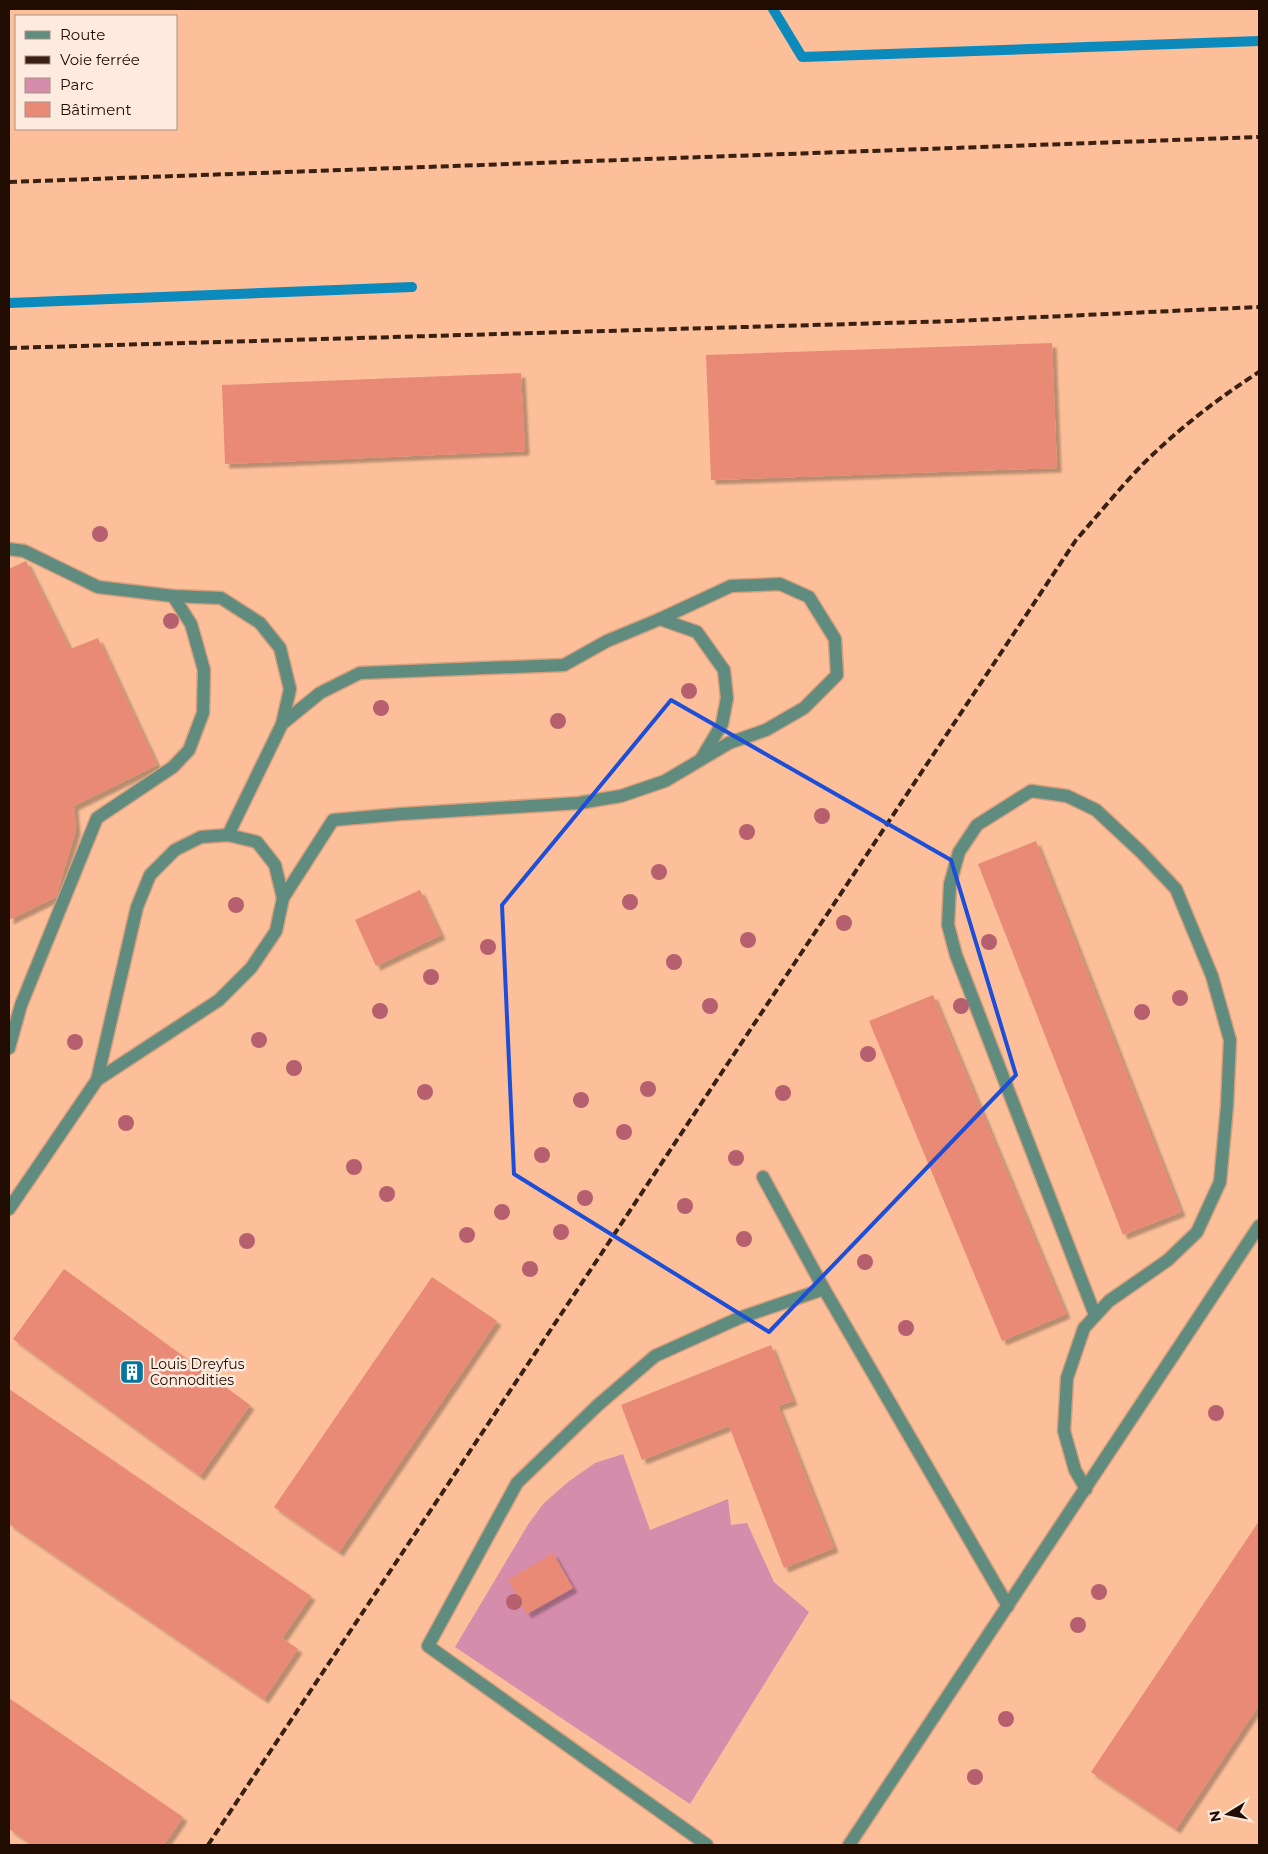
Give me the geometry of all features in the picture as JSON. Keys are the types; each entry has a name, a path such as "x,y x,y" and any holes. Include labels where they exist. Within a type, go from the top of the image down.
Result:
{"lane":[{"path":"9,549 24,551 98,586 173,596 221,598 260,623 280,648 290,689 282,724 228,835"},
{"path":"97,1080 218,1000 251,968 276,931 283,898 333,820 579,803 621,796 665,781 729,743 766,730 804,708 837,675 835,639 809,597 780,584 731,586 607,642 564,665 360,673 320,693 282,724"},
{"path":"9,1048 21,1004 97,818 173,767 190,750 203,713 204,670 191,624 173,596"},
{"path":"660,619 697,632 724,670 727,698 722,724 699,761"},
{"path":"1086,1488 1074,1470 1064,1431 1067,1378 1084,1328 1110,1301 1168,1260 1197,1232 1220,1182 1227,1106 1230,1040 1212,976 1176,889 1141,852 1096,810 1067,796 1031,791 977,825 959,852 950,884 948,925 956,956 1095,1316"},
{"path":"9,1209 97,1080 137,907 150,875 175,850 201,836 228,835 257,842 275,865 283,898"},
{"path":"763,1176 824,1289 1008,1606"},
{"path":"849,1845 1259,1226"},
{"path":"707,1845 428,1646 517,1483 598,1405 655,1356 739,1318 824,1289"}],"highlighted area":[{"path":"671,700 951,860 1016,1075 769,1332 514,1174 502,905"}],"green space":[{"path":"623,1454 650,1530 728,1499 731,1525 747,1523 774,1582 809,1612 690,1804 455,1647 529,1523 544,1503 568,1482 595,1463"}],"building":[{"path":"1052,343 1057,468 711,480 706,355"},
{"path":"521,373 525,451 225,464 222,385"},
{"path":"26,561 70,649 98,638 157,765 74,806 76,830 56,897 9,920 9,569"},
{"path":"1036,841 1181,1212 1123,1235 978,864"},
{"path":"420,890 441,935 376,966 355,920"},
{"path":"933,995 1066,1314 1002,1341 869,1021"},
{"name":"Louis Dreyfus Connodities","path":"64,1269 250,1405 200,1476 13,1339"},
{"path":"432,1277 497,1321 339,1552 274,1507"},
{"path":"771,1345 793,1401 778,1406 834,1548 784,1568 729,1426 642,1460 621,1405"},
{"path":"9,1389 311,1596 282,1638 298,1649 264,1699 9,1524"},
{"path":"1259,1521 1259,1705 1176,1829 1091,1772"},
{"path":"553,1553 573,1588 527,1614 508,1580"},
{"path":"9,1698 183,1817 164,1845 33,1845 9,1829"}],"waterway":[{"path":"773,9 802,57 1259,41"},
{"path":"9,303 412,287"}],"railway":[{"path":"9,182 1259,137"},
{"path":"9,348 955,321 1259,307"},
{"path":"208,1845 1076,540 1125,483 1169,439 1228,393 1259,372"}],"place":[{"name":"Louis Dreyfus Connodities","path":"132,1372"}]}
